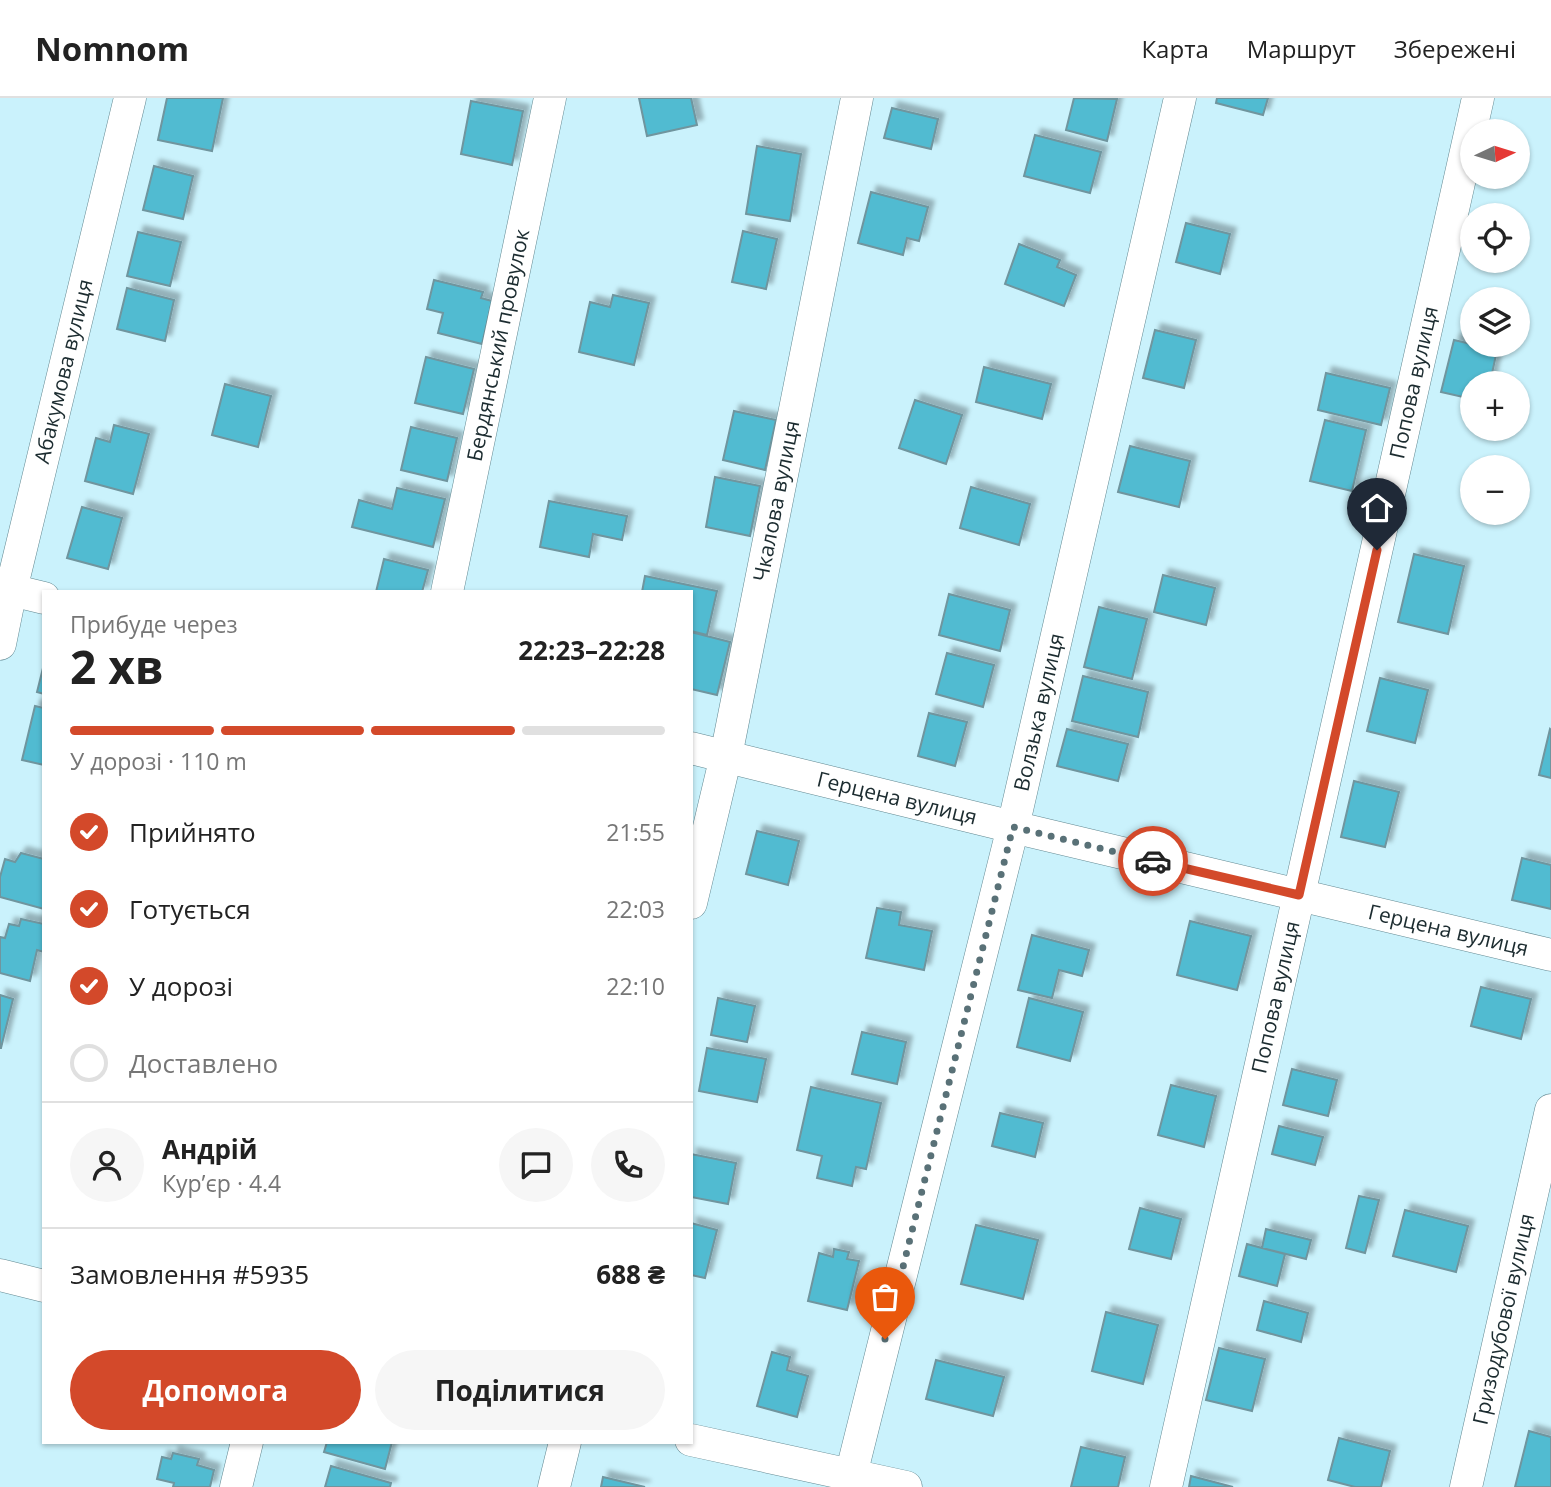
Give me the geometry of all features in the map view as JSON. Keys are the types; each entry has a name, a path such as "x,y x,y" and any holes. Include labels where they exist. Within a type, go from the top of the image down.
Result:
{"street":[{"name":"Абакумова вулиця","path":"0,644 130,98"},
{"name":"Бердянський провулок","path":"447,590 550,98"},
{"name":"Чкалова вулиця","path":"693,895 726,756 857,98"},
{"name":"Волзька вулиця","path":"850,1481 1013,827 1180,98"},
{"name":"Попова вулиця","path":"1166,1487 1478,98"},
{"path":"11,590 42,598"},
{"name":"Герцена вулиця","path":"693,748 1551,955"},
{"name":"Гризодубової вулиця","path":"1466,1487 1551,1110"},
{"path":"0,1275 42,1286"},
{"path":"693,1441 850,1481 906,1487"},
{"path":"236,1487 247,1444"},
{"path":"554,1487 565,1444"}],"building":[{"path":"167,98 223,98 212,151 158,140"},
{"path":"639,98 691,98 697,125 647,136"},
{"path":"1074,98 1117,99 1107,141 1066,130"},
{"path":"1217,98 1268,98 1263,115 1216,103"},
{"path":"471,101 523,111 512,165 461,154"},
{"path":"892,108 938,119 931,149 884,138"},
{"path":"1035,135 1101,152 1090,193 1024,176"},
{"path":"757,146 801,154 790,221 746,214"},
{"path":"154,166 193,176 183,219 143,210"},
{"path":"871,192 928,207 919,241 907,238 903,255 858,243"},
{"path":"1186,223 1230,234 1220,274 1176,262"},
{"path":"743,231 777,239 766,289 732,282"},
{"path":"138,232 181,242 170,286 127,276"},
{"path":"1019,244 1060,260 1057,267 1076,275 1064,306 1005,284"},
{"path":"434,280 483,292 481,298 492,301 482,344 438,333 443,313 427,309"},
{"path":"127,288 174,300 165,341 117,329"},
{"path":"613,295 649,303 634,365 579,352 590,302 610,307"},
{"path":"1155,330 1196,340 1184,388 1143,378"},
{"path":"1454,340 1460,341 1460,357 1496,357 1493,371 1460,371 1460,396 1441,392"},
{"path":"426,357 474,369 463,414 415,403"},
{"path":"984,367 1051,384 1042,419 976,402"},
{"path":"1326,373 1390,388 1381,425 1318,410"},
{"path":"225,384 271,396 258,447 212,435"},
{"path":"915,400 962,415 946,464 899,448"},
{"path":"734,411 776,420 765,470 723,460"},
{"path":"1325,420 1366,430 1352,491 1310,481"},
{"path":"114,425 149,434 133,494 85,481 96,438 110,442"},
{"path":"411,427 457,438 447,481 401,470"},
{"path":"1130,446 1190,461 1179,507 1118,492"},
{"path":"715,477 760,486 750,536 706,527"},
{"path":"971,487 1030,504 1019,545 960,528"},
{"path":"397,488 445,499 433,547 352,527 359,500 392,509"},
{"path":"549,501 627,516 622,540 593,534 589,557 540,547"},
{"path":"82,507 122,518 108,569 67,558"},
{"path":"1414,554 1464,566 1448,634 1398,622"},
{"path":"384,559 428,570 423,590 376,590"},
{"path":"1163,575 1215,588 1206,625 1154,612"},
{"path":"645,576 717,591 707,635 693,632 693,590 642,590"},
{"path":"949,594 1010,610 1000,651 939,635"},
{"path":"1099,607 1147,619 1132,679 1084,667"},
{"path":"693,633 730,642 717,695 693,689"},
{"path":"947,653 994,665 983,707 936,694"},
{"path":"42,672 42,693 37,692"},
{"path":"1083,676 1148,692 1138,737 1072,721"},
{"path":"1380,678 1428,690 1415,743 1367,731"},
{"path":"35,706 42,708 42,765 22,760"},
{"path":"929,713 967,722 955,766 918,756"},
{"path":"1067,729 1128,744 1118,781 1057,766"},
{"path":"1551,730 1551,778 1539,775"},
{"path":"1354,781 1399,792 1385,847 1341,837"},
{"path":"757,831 799,841 788,885 746,874"},
{"path":"21,853 42,858 42,908 0,897 0,877 5,859 15,862"},
{"path":"1522,858 1551,865 1551,909 1512,900"},
{"path":"877,908 901,912 899,925 932,931 924,970 866,958"},
{"path":"21,919 42,924 42,951 37,950 30,981 0,973 0,937 5,938 9,924 19,926"},
{"path":"1190,921 1251,936 1237,990 1177,975"},
{"path":"1032,935 1089,950 1082,976 1059,970 1052,998 1018,990"},
{"path":"1481,987 1531,999 1521,1039 1471,1026"},
{"path":"0,995 13,999 1,1048 0,1048"},
{"path":"718,998 755,1006 747,1042 711,1035"},
{"path":"1029,998 1083,1012 1070,1061 1017,1047"},
{"path":"862,1032 906,1042 897,1084 852,1074"},
{"path":"707,1048 766,1059 757,1102 699,1091"},
{"path":"1292,1069 1337,1080 1328,1116 1283,1105"},
{"path":"1171,1085 1216,1096 1204,1147 1158,1135"},
{"path":"811,1087 881,1103 866,1169 856,1167 852,1186 817,1178 822,1156 797,1150"},
{"path":"1000,1113 1043,1123 1035,1157 992,1146"},
{"path":"1279,1126 1323,1137 1315,1165 1272,1154"},
{"path":"693,1154 736,1163 728,1204 693,1197"},
{"path":"1359,1196 1379,1200 1365,1253 1346,1248"},
{"path":"1140,1208 1181,1219 1171,1259 1129,1249"},
{"path":"1405,1210 1468,1226 1456,1272 1393,1256"},
{"path":"693,1224 717,1230 705,1278 693,1275"},
{"path":"976,1225 1038,1240 1023,1299 961,1284"},
{"path":"1266,1229 1311,1240 1306,1259 1262,1248"},
{"path":"1247,1244 1285,1254 1277,1286 1239,1276"},
{"path":"834,1249 849,1252 847,1259 859,1261 847,1310 808,1301 819,1253 833,1257"},
{"path":"1264,1301 1308,1313 1301,1342 1257,1330"},
{"path":"1106,1312 1158,1325 1143,1384 1092,1371"},
{"path":"1219,1348 1265,1359 1252,1411 1206,1400"},
{"path":"772,1352 790,1357 787,1370 808,1376 797,1417 757,1406"},
{"path":"936,1360 1004,1377 993,1416 926,1399"},
{"path":"1529,1431 1551,1437 1551,1487 1515,1487"},
{"path":"1339,1438 1390,1451 1381,1487 1355,1487 1328,1480"},
{"path":"326,1444 391,1444 385,1469 324,1452"},
{"path":"1081,1447 1125,1457 1118,1487 1071,1487"},
{"path":"173,1453 199,1459 197,1465 214,1470 210,1487 173,1487 174,1483 157,1479 162,1457 171,1459"},
{"path":"331,1466 391,1483 390,1487 325,1487"},
{"path":"1191,1476 1233,1487 1189,1487"},
{"path":"603,1477 645,1487 601,1487"}],"way so far":[{"path":"885,1339 1013,827 1153,861"}],"route":[{"path":"1153,861 1299,895 1377,550"}]}
